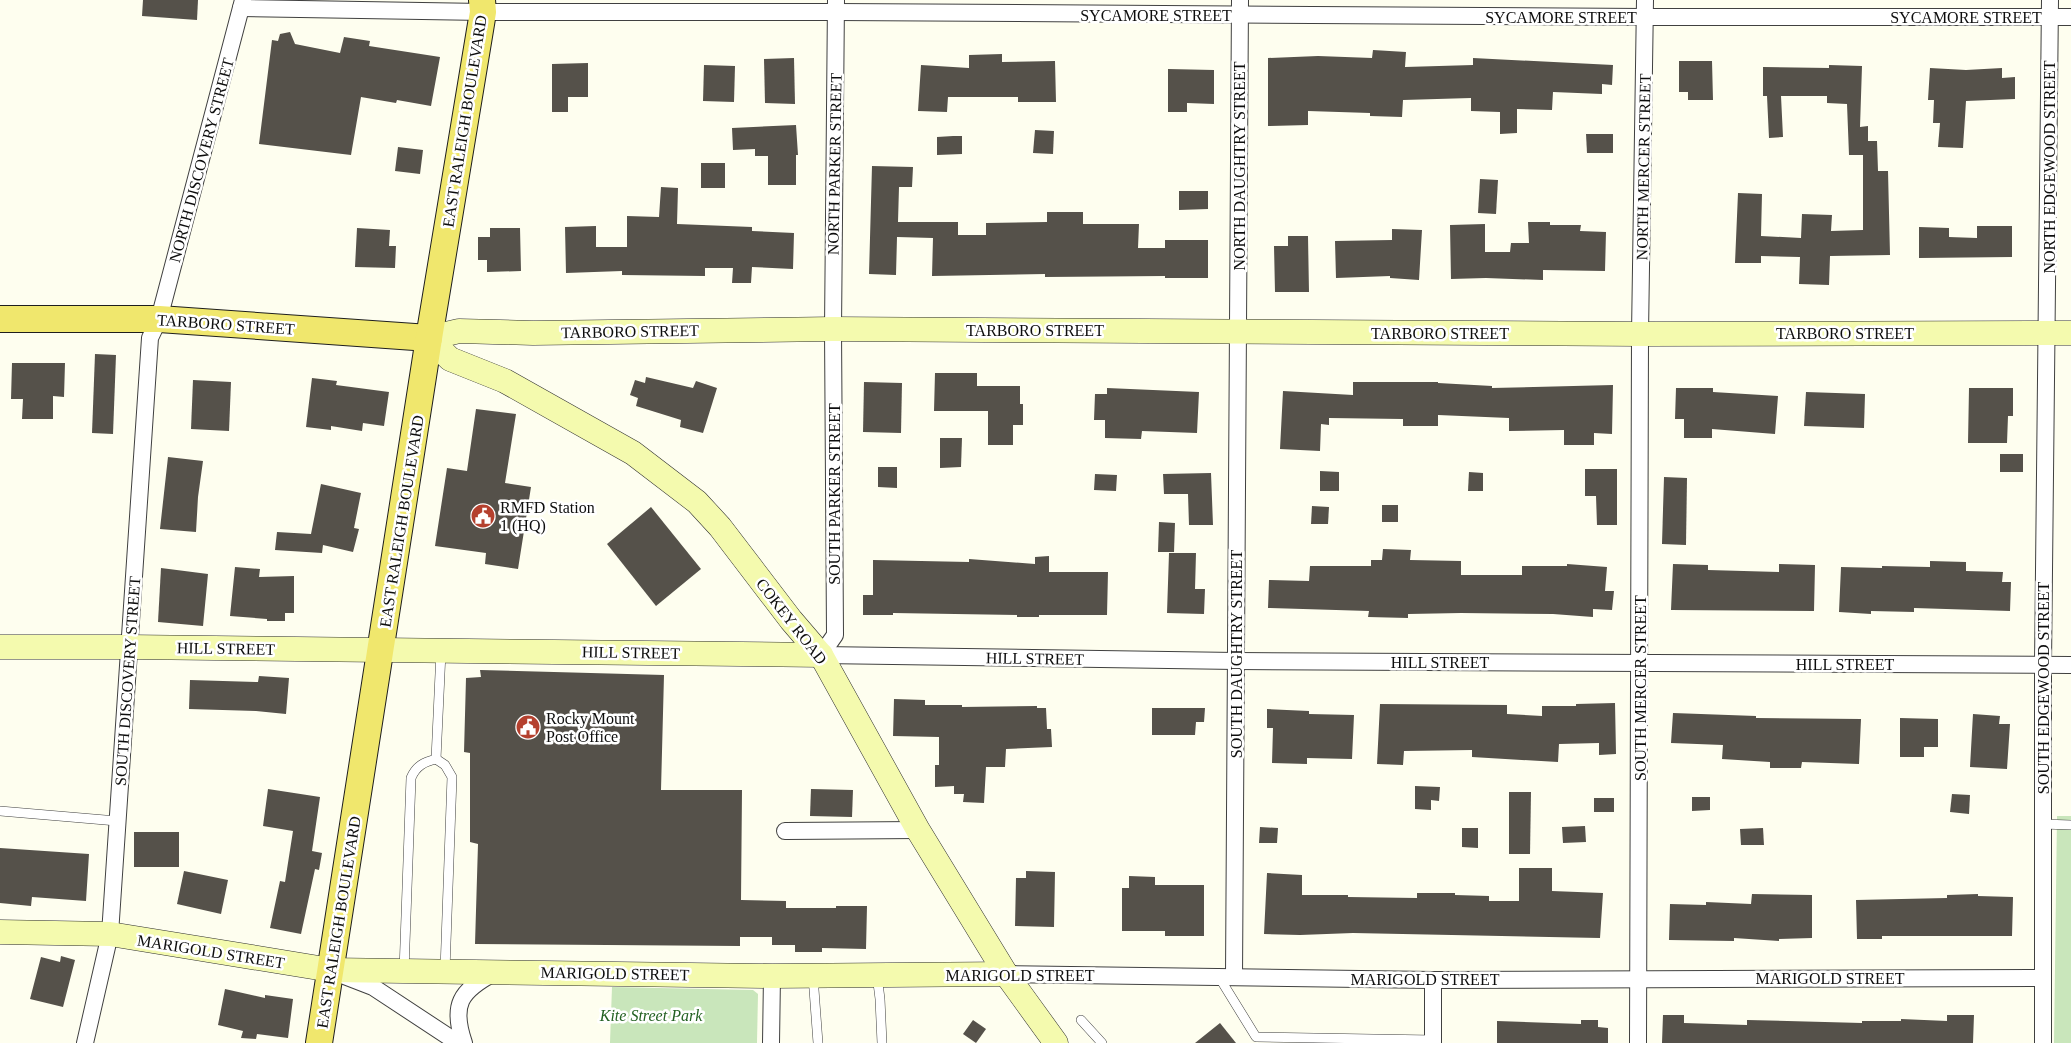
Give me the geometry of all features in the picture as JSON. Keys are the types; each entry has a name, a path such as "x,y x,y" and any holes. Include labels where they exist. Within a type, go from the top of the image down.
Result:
{"main road":[{"name":"EAST RALEIGH BOULEVARD","path":"319,1043 482,6"},
{"name":"TARBORO STREET","path":"0,318 159,319 429,338"}],"street":[{"name":"NORTH MERCER STREET","path":"1640,334 1645,0"},
{"name":"NORTH EDGEWOOD STREET","path":"2048,333 2050,0"},
{"name":"SYCAMORE STREET","path":"242,4 1240,8 1645,17 2071,17"},
{"name":"NORTH DISCOVERY STREET","path":"159,319 242,4"},
{"name":"NORTH PARKER STREET","path":"833,329 836,6"},
{"name":"NORTH DAUGHTRY STREET","path":"1238,331 1240,8"},
{"name":"SOUTH DISCOVERY STREET","path":"85,1043 110,934 150,338 159,319"},
{"name":"TARBORO STREET","path":"429,338 459,330 533,333 833,329 1640,334 2071,333"},
{"name":"SOUTH PARKER STREET","path":"821,655 835,635 833,329"},
{"name":"SOUTH DAUGHTRY STREET","path":"1227,977 1236,661 1238,331"},
{"name":"SOUTH EDGEWOOD STREET","path":"2043,1043 2043,665 2048,333"},
{"name":"SOUTH MERCER STREET","path":"1638,1043 1640,334"},
{"name":"COKEY ROAD","path":"429,338 450,359 505,381 633,453 697,502 720,527 791,620 821,655 918,830 1006,974 1056,1043"},
{"name":"HILL STREET","path":"0,647 382,649 1236,661 2071,666"},
{"path":"785,831 918,830"},
{"name":"MARIGOLD STREET","path":"0,932 110,934 331,970 772,976 1006,974 1433,980 2042,978"},
{"path":"331,970 373,987 458,1043"},
{"path":"464,1043 458,1019 459,1005 472,986 498,971"},
{"path":"771,1043 772,976"},
{"path":"1433,980 1433,1041"}],"lane":[{"path":"436,759 441,650"},
{"path":"404,971 411,778 414,770 420,765 436,759"},
{"path":"436,759 445,765 452,777 444,971"},
{"path":"0,811 117,821"},
{"path":"2042,824 2071,825"},
{"path":"877,975 882,1043"},
{"path":"813,976 818,1043"},
{"path":"1227,977 1259,1040 1433,1041"},
{"path":"1081,1020 1102,1043"}],"green space":[{"path":"2057,816 2071,816 2071,1043 2054,1043"},
{"name":"Kite Street Park","path":"612,987 753,990 758,994 757,1043 610,1043"}],"building":[{"path":"143,0 198,0 197,20 142,16"},
{"path":"290,32 295,44 340,53 344,37 370,41 369,46 440,57 431,106 397,100 396,103 361,97 351,155 259,144 272,40 278,41 280,34"},
{"path":"1373,50 1406,52 1405,67 1473,65 1473,58 1613,65 1612,85 1602,84 1602,94 1553,92 1552,110 1517,109 1517,133 1500,134 1500,112 1471,111 1471,98 1403,100 1402,117 1370,116 1370,113 1308,111 1308,125 1268,126 1268,58 1318,56 1372,58"},
{"path":"1002,54 1002,62 1055,61 1056,102 1018,102 1018,97 948,97 947,112 918,111 921,65 969,68 969,55"},
{"path":"794,58 795,104 765,103 764,59"},
{"path":"1679,61 1712,61 1713,100 1688,100 1688,92 1679,92"},
{"path":"588,63 588,97 568,97 568,112 552,112 552,64"},
{"path":"704,65 735,66 734,102 703,101"},
{"path":"1829,65 1862,66 1860,127 1868,126 1868,141 1877,141 1878,171 1888,171 1890,255 1830,256 1829,285 1799,284 1800,257 1761,256 1761,263 1735,263 1738,193 1762,194 1761,236 1801,238 1802,214 1832,215 1831,231 1863,230 1863,155 1849,155 1847,104 1827,103 1827,96 1781,96 1783,137 1769,138 1767,96 1763,96 1763,67 1829,68"},
{"path":"1930,68 1966,70 2002,68 2002,78 2015,77 2015,99 1966,101 1963,148 1938,147 1940,123 1933,123 1934,100 1928,100"},
{"path":"1168,69 1214,70 1214,104 1187,103 1187,112 1168,112"},
{"path":"796,125 798,155 796,155 796,185 768,185 768,156 755,156 755,149 733,150 732,128"},
{"path":"1035,130 1054,131 1053,154 1033,153"},
{"path":"1586,134 1613,134 1613,153 1587,153"},
{"path":"962,136 962,154 937,155 937,137"},
{"path":"398,147 423,150 420,174 395,171"},
{"path":"701,163 725,163 725,188 701,188"},
{"path":"872,166 913,167 912,187 899,187 898,222 958,222 958,235 986,235 986,223 1047,222 1047,212 1083,212 1083,224 1139,224 1138,248 1165,248 1165,240 1208,240 1208,278 1165,278 1165,276 1045,277 1045,274 932,276 933,238 897,237 896,275 869,274"},
{"path":"1480,179 1498,180 1496,214 1478,213"},
{"path":"661,187 678,188 677,224 752,227 752,231 794,233 793,269 752,267 751,283 732,283 733,268 705,268 705,276 622,275 622,271 566,273 565,227 596,226 596,247 627,247 627,216 659,217"},
{"path":"1179,191 1208,191 1208,209 1179,210"},
{"path":"1528,222 1550,222 1550,225 1581,225 1580,231 1606,232 1605,271 1543,270 1543,280 1451,279 1450,225 1485,224 1485,252 1510,252 1511,243 1529,243"},
{"path":"1977,226 2012,226 2012,257 1919,258 1919,227 1949,228 1949,237 1977,238"},
{"path":"357,228 390,230 389,246 396,246 395,268 355,267"},
{"path":"490,228 520,228 521,271 487,272 487,260 478,260 478,237 490,237"},
{"path":"1392,229 1422,230 1419,280 1390,278 1390,276 1336,278 1335,241 1392,240"},
{"path":"1288,236 1308,236 1309,292 1275,292 1274,246 1288,246"},
{"path":"95,354 116,355 113,434 92,433"},
{"path":"12,363 65,363 64,397 53,396 53,419 22,419 23,399 11,399"},
{"path":"935,373 977,373 977,386 1020,386 1020,404 1023,404 1023,425 1013,425 1013,445 988,445 988,411 934,411"},
{"path":"646,377 693,388 696,381 717,388 703,433 680,427 681,420 636,406 638,398 630,395 635,380 645,383"},
{"path":"312,378 337,381 336,385 389,392 384,426 363,423 362,431 331,426 331,430 306,427"},
{"path":"193,380 231,382 229,431 191,429"},
{"path":"864,382 902,383 901,433 863,432"},
{"path":"1353,382 1438,382 1492,386 1492,388 1613,385 1612,434 1594,433 1594,445 1564,445 1564,430 1509,431 1509,418 1438,415 1438,426 1403,426 1403,419 1329,418 1329,425 1321,424 1320,451 1280,449 1283,391 1353,395"},
{"path":"1107,388 1199,392 1197,433 1142,431 1141,439 1105,438 1105,420 1094,420 1095,394 1107,394"},
{"path":"1676,388 1713,388 1713,392 1778,396 1775,434 1712,429 1712,438 1684,438 1684,419 1675,419"},
{"path":"1969,388 2013,388 2013,416 2008,416 2007,443 1968,443"},
{"path":"1806,392 1865,394 1864,428 1804,426"},
{"name":"RMFD Station 1 (HQ)","path":"476,409 516,414 505,483 531,487 518,569 485,564 486,553 435,546 447,468 467,471"},
{"path":"940,438 962,438 961,467 940,468"},
{"path":"2000,454 2023,454 2023,472 2000,472"},
{"path":"168,457 203,461 196,532 160,529"},
{"path":"878,467 897,467 897,488 878,487"},
{"path":"1585,469 1617,469 1617,525 1597,525 1596,496 1585,496"},
{"path":"1320,471 1339,472 1339,491 1320,491"},
{"path":"1469,472 1483,473 1483,491 1468,491"},
{"path":"1211,473 1213,525 1189,525 1188,494 1164,494 1163,474"},
{"path":"1095,474 1117,475 1116,491 1094,490"},
{"path":"1664,477 1687,478 1686,545 1662,544"},
{"path":"321,484 361,493 354,528 359,529 353,552 323,545 322,553 275,550 277,532 311,534"},
{"path":"1382,505 1398,505 1398,522 1382,522"},
{"path":"1312,506 1329,507 1328,524 1311,524"},
{"path":"651,507 701,569 656,606 607,544"},
{"path":"1159,522 1175,523 1174,552 1158,552"},
{"path":"1383,549 1411,550 1410,560 1461,561 1461,575 1522,575 1522,566 1567,566 1567,564 1607,567 1605,591 1614,591 1612,610 1593,609 1593,617 1553,614 1461,613 1408,614 1408,618 1368,617 1369,611 1268,608 1269,580 1309,581 1310,566 1371,566 1371,560 1382,560"},
{"path":"1169,553 1196,553 1195,589 1205,589 1204,614 1167,613"},
{"path":"1049,556 1049,572 1108,572 1107,615 1039,615 1039,617 1017,617 1017,615 893,613 893,615 863,615 863,595 873,595 873,560 969,562 969,559 1035,564 1035,557"},
{"path":"1930,561 1966,562 1966,571 2003,572 2002,582 2011,582 2010,611 1914,608 1914,612 1871,611 1871,614 1839,612 1841,567 1930,567"},
{"path":"1673,564 1708,565 1708,570 1779,572 1779,564 1815,565 1814,611 1671,610"},
{"path":"235,567 260,569 259,577 294,576 294,613 285,613 285,621 267,621 267,619 230,616"},
{"path":"161,568 208,574 203,626 158,622"},
{"path":"480,670 664,675 661,790 742,790 741,900 786,901 786,908 867,906 866,949 822,948 822,952 795,952 795,945 772,945 772,937 740,937 740,946 475,944 478,844 470,842 470,753 464,752 466,678 481,677"},
{"path":"259,676 289,678 286,714 189,709 190,680 258,682"},
{"path":"894,699 925,700 925,705 962,705 962,707 1037,706 1037,708 1046,708 1047,729 1051,729 1052,747 1006,749 1005,767 986,767 984,803 963,802 964,794 954,794 954,786 935,787 935,765 939,765 939,737 893,736"},
{"path":"1615,703 1616,754 1599,755 1599,743 1559,744 1558,762 1472,757 1472,750 1404,751 1403,765 1377,764 1380,704 1507,705 1507,714 1542,716 1542,706"},
{"path":"1152,708 1205,708 1204,722 1196,722 1195,735 1152,735"},
{"path":"1267,709 1309,711 1309,714 1354,715 1352,759 1307,758 1307,764 1272,763 1273,728 1267,728"},
{"path":"1673,713 1756,716 1756,718 1861,719 1859,764 1802,762 1801,768 1770,768 1770,762 1722,759 1723,745 1671,743"},
{"path":"1973,714 2000,716 1999,724 2010,724 2007,769 1970,767"},
{"path":"1900,718 1938,719 1938,747 1924,747 1924,757 1900,757"},
{"path":"1415,786 1440,787 1439,801 1431,800 1431,810 1415,809"},
{"path":"268,789 320,797 312,851 322,853 319,870 315,869 301,934 270,928 280,881 285,882 293,831 263,826"},
{"path":"811,789 853,790 852,817 810,816"},
{"path":"1509,792 1531,792 1530,854 1509,854"},
{"path":"1952,794 1970,795 1969,814 1950,812"},
{"path":"1692,797 1710,797 1710,810 1692,811"},
{"path":"1594,798 1614,798 1614,812 1594,812"},
{"path":"1585,826 1586,842 1563,843 1562,827"},
{"path":"1260,827 1278,828 1277,843 1259,843"},
{"path":"1462,828 1478,828 1478,848 1462,847"},
{"path":"1763,828 1764,845 1741,845 1740,829"},
{"path":"134,832 179,832 179,867 134,867"},
{"path":"0,848 89,854 86,901 32,897 31,906 0,903"},
{"path":"1519,868 1552,868 1552,891 1603,893 1600,938 1353,933 1264,934 1267,873 1302,875 1302,895 1417,898 1417,893 1455,893 1455,895 1489,896 1489,901 1519,901"},
{"path":"184,871 228,880 221,914 177,904"},
{"path":"1026,871 1055,872 1054,927 1015,926 1016,878 1026,878"},
{"path":"1129,876 1155,877 1155,885 1204,885 1204,936 1165,936 1165,931 1122,931 1122,888 1129,888"},
{"path":"1752,894 1812,895 1812,938 1779,939 1779,941 1734,938 1734,941 1669,940 1670,904 1706,905 1706,902 1751,904"},
{"path":"1978,894 1978,896 2013,897 2012,936 1882,936 1882,939 1857,939 1856,900 1947,898 1947,895"},
{"path":"61,956 75,960 63,1007 30,999 41,957 60,962"},
{"path":"225,989 265,998 265,995 293,999 288,1038 257,1034 256,1039 241,1038 243,1031 218,1025"},
{"path":"1663,1015 1684,1015 1684,1023 1747,1025 1747,1020 1862,1023 1862,1021 1901,1021 1901,1019 1947,1021 1947,1015 1974,1015 1973,1043 1662,1043"},
{"path":"973,1020 986,1029 976,1043 963,1034"},
{"path":"1581,1020 1598,1020 1598,1027 1608,1028 1608,1043 1497,1043 1497,1021 1581,1024"},
{"path":"1220,1023 1236,1043 1195,1043"}],"place":[{"name":"RMFD Station 1 (HQ)","path":"483,516"},
{"name":"Rocky Mount Post Office","path":"528,727"}]}
